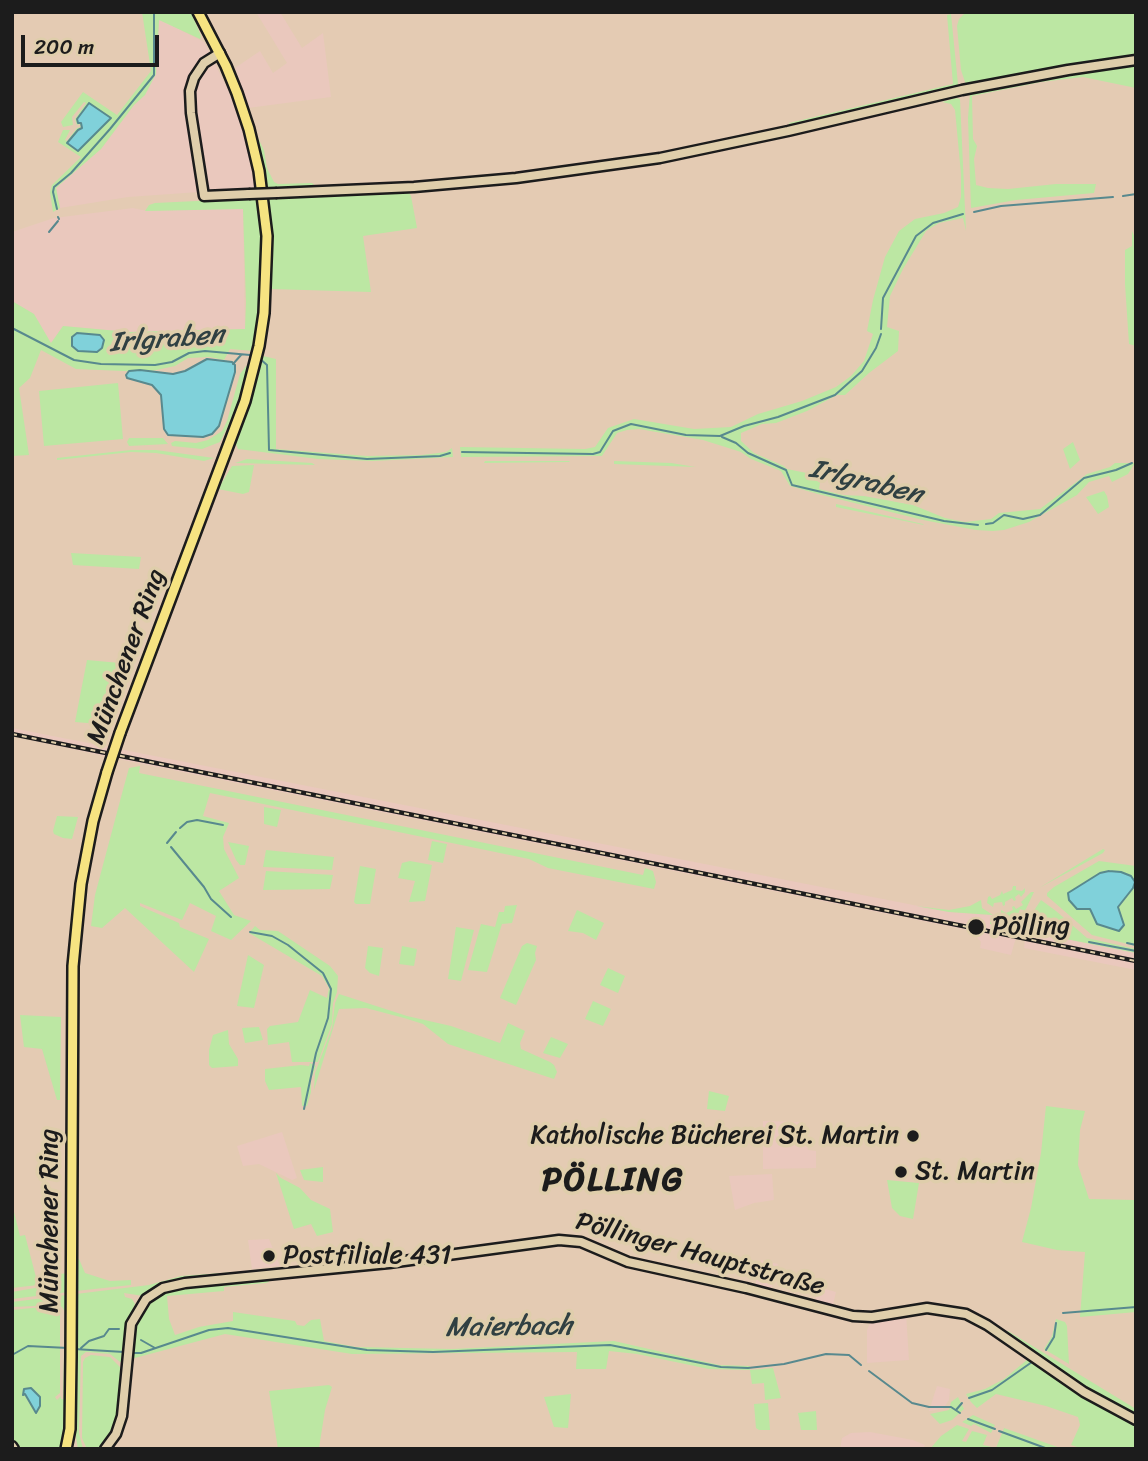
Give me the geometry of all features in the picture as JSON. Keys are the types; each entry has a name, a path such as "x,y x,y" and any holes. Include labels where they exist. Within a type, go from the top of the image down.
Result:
{"main road":[{"name":"Münchener Ring","path":"70,1429 73,966 81,884 107,772 242,409 251,382 260,337 267,252 261,181 247,121 221,55 198,12"},
{"path":"66,1449 70,1429"},
{"path":"70,1429 75,1449"}],"street":[{"path":"206,27 211,48 207,60 192,82 190,98 204,196 414,187 516,178 660,158 962,90 1136,60"},
{"path":"207,60 221,55"},
{"path":"200,69 221,55"},
{"name":"Pöllinger Hauptstraße","path":"105,1449 116,1434 122,1416 131,1324 142,1304 156,1291 175,1285 360,1266 535,1241 568,1240 587,1244 628,1262 769,1293 853,1316 865,1318 927,1308 966,1314 987,1325 1084,1392 1136,1420"}],"shaded area":[{"path":"256,12 280,12 302,48 323,33 331,97 248,108 235,68 260,51 273,73 287,63"},
{"path":"159,19 204,42 230,94 246,141 256,188 128,197 60,208 56,188 101,149 134,105 145,95 157,64"},
{"path":"133,208 147,211 243,208 245,329 129,332 63,326 51,344 34,314 12,301 12,232 54,218"},
{"path":"12,728 949,912 1021,920 1011,955 980,948 981,942 972,931 118,759 12,736"},
{"path":"1026,931 1136,953 1136,970 1024,948"},
{"path":"763,1121 804,1122 808,1150 816,1151 816,1168 763,1169"},
{"path":"282,1132 297,1178 292,1180 259,1164 243,1166 237,1146"},
{"path":"772,1174 774,1200 735,1210 729,1176"},
{"path":"269,1239 280,1266 252,1269 248,1240"},
{"path":"761,1260 778,1264 771,1290 755,1286"},
{"path":"818,1287 836,1292 832,1309 815,1302"},
{"path":"906,1313 909,1360 867,1363 867,1330 871,1321"},
{"path":"937,1386 950,1389 949,1400 943,1409 929,1411"},
{"path":"870,1432 913,1440 925,1445 923,1449 840,1449 842,1438 851,1433"}],"green space":[{"path":"142,12 191,12 200,39 159,20 156,74 145,95 134,105 101,149 56,188 60,208 53,212 50,192 52,185 81,157 58,142 63,130 70,130 65,140 67,141 77,128 81,127 75,119 86,103 84,102 72,117 73,125 63,127 61,122 83,92 117,115 151,71"},
{"path":"966,12 1136,12 1136,57 966,85 961,70 957,26 959,19"},
{"path":"951,14 958,84 956,89 790,128 789,123 953,84 947,15"},
{"path":"1136,65 1136,88 1083,77 1041,82 972,96 973,139 977,146 974,159 976,185 1008,189 1056,184 1096,184 1094,193 1016,200 971,208 968,118 970,93 1042,77"},
{"path":"960,99 966,231 963,218 939,223 926,231 903,269 890,296 887,327 899,331 898,351 845,395 837,395 807,411 741,433 741,441 754,453 787,469 821,476 819,489 913,505 945,518 965,522 991,519 999,513 1040,509 1087,474 1115,463 1135,463 1128,474 1112,482 1109,476 1089,482 1077,495 1029,522 993,531 923,520 790,486 781,471 741,452 703,440 639,429 617,433 602,456 461,457 460,447 595,447 608,428 634,419 694,429 731,427 758,414 802,401 836,387 851,376 864,361 873,334 867,331 873,300 885,257 899,231 915,219 958,207 961,174 955,110 951,104 942,102"},
{"path":"255,132 274,182 312,183 317,187 266,190"},
{"path":"408,191 417,228 363,236 371,292 271,289 272,254 267,198"},
{"path":"259,198 263,232 261,308 254,351 230,349 224,360 210,357 188,358 175,366 147,372 76,369 41,350 30,378 19,388 29,455 12,456 12,301 34,314 51,343 63,326 129,332 245,329 243,209 145,211 149,205 155,203"},
{"path":"1132,231 1136,240 1136,346 1129,344 1125,284 1125,250 1132,246"},
{"path":"263,356 276,359 276,449 367,456 422,455 446,452 452,448 453,457 373,461 318,459 238,449 235,442"},
{"path":"246,366 251,366 240,403 220,442 202,449 172,446 171,443 175,441 196,443 208,440 222,431 240,374"},
{"path":"118,383 123,439 44,446 39,391"},
{"path":"129,438 163,438 168,444 129,446"},
{"path":"1073,442 1080,460 1070,469 1063,449"},
{"path":"131,450 156,450 214,458 204,461 131,452 57,460"},
{"path":"247,459 312,463 315,465 235,463"},
{"path":"569,461 570,462 484,463"},
{"path":"614,461 671,463 696,467 614,464"},
{"path":"254,465 249,492 243,494 218,489 232,466"},
{"path":"1104,491 1109,507 1098,514 1086,497"},
{"path":"836,504 923,524 924,525 836,507"},
{"path":"71,553 141,557 139,569 73,565"},
{"path":"87,660 120,663 122,668 129,671 111,725 75,722"},
{"path":"140,766 139,773 643,875 645,868 653,871 656,882 654,889 548,868 529,859 210,793 203,816 229,823 223,837 224,849 239,878 219,891 234,915 251,921 231,940 211,931 216,916 190,903 182,920 140,903 140,906 179,923 180,927 209,939 194,972 125,908 102,928 91,926 95,895 129,768"},
{"path":"264,807 281,810 277,827 264,824"},
{"path":"57,816 78,817 72,839 54,834"},
{"path":"432,841 447,844 443,863 428,860"},
{"path":"228,842 249,846 245,865 240,865 236,860"},
{"path":"1103,849 1103,853 1039,888"},
{"path":"266,850 334,857 332,870 263,867"},
{"path":"410,861 432,865 425,901 409,902 415,881 398,878 402,863"},
{"path":"1099,861 1136,866 1136,946 1092,935 1047,896 1054,887","holes":["1133,888 1118,907 1123,920 1119,931 1097,924 1090,909 1085,909"]},
{"path":"360,866 376,869 370,904 354,902"},
{"path":"266,871 333,875 330,889 263,890"},
{"path":"1013,886 1022,891 1025,888 1021,897 1019,894 1015,897 1016,900 1012,898 1003,906 1002,902 994,903 993,907 987,903 988,897 992,899 1002,891 1003,894 1012,890"},
{"path":"1034,892 1025,911 1020,909 1017,917 1021,920 996,915 1001,914 1001,910 1006,913 1013,910 1014,906 1016,909 1023,905 1021,902"},
{"path":"981,900 982,908 993,915 949,912 916,906 949,910 970,906"},
{"path":"1041,900 1087,938 1136,949 1136,953 1026,931"},
{"path":"517,905 512,923 502,924 487,972 468,970 481,924 495,927 499,912 504,912 505,906"},
{"path":"577,910 604,923 596,940 583,933 568,931"},
{"path":"990,918 1018,921 1018,931 1010,930 1009,926 990,924"},
{"path":"255,926 260,930 278,931 330,966 338,976 332,1024 318,1062 292,1062 289,1042 268,1045 267,1029 270,1026 298,1022 310,990 327,998 329,988 322,976 249,933"},
{"path":"456,927 474,930 461,981 448,979"},
{"path":"527,943 537,946 536,960 516,1005 500,998 522,946"},
{"path":"368,946 383,948 379,976 365,968"},
{"path":"402,946 417,949 414,966 399,964"},
{"path":"248,955 264,965 254,1008 237,1006"},
{"path":"608,968 625,976 618,993 600,985"},
{"path":"339,994 500,1043 508,1023 525,1031 520,1043 521,1049 550,1062 557,1072 554,1079 448,1044 423,1024 404,1018 366,1008 339,1009 314,1090 315,1073 332,1028 335,1003"},
{"path":"593,1001 611,1009 603,1026 585,1019"},
{"path":"20,1015 61,1017 60,1100 57,1100 42,1049 24,1047"},
{"path":"259,1027 263,1040 245,1043 242,1028"},
{"path":"228,1030 229,1044 238,1059 238,1066 212,1068 209,1065 209,1050 213,1035"},
{"path":"551,1037 568,1044 560,1058 543,1053"},
{"path":"310,1063 316,1066 307,1106 302,1106 301,1087 269,1090 265,1081 265,1069 309,1066"},
{"path":"709,1091 729,1096 725,1111 707,1109"},
{"path":"1046,1106 1085,1111 1080,1130 1078,1165 1089,1199 1135,1200 1136,1312 1080,1317 1085,1252 1057,1250 1022,1242 1041,1153"},
{"path":"323,1167 323,1182 304,1180 300,1170"},
{"path":"276,1173 300,1188 311,1200 330,1209 333,1232 317,1236 311,1224 294,1229"},
{"path":"887,1180 919,1183 913,1219 900,1216 892,1208"},
{"path":"12,1204 20,1236 25,1235 38,1285 12,1288"},
{"path":"462,1247 463,1249 392,1257"},
{"path":"75,1259 79,1259 85,1273 110,1281 131,1280 131,1285 76,1291"},
{"path":"276,1269 175,1281 161,1285 143,1296 124,1293 125,1297 132,1299 135,1304 128,1320 123,1362 110,1354 86,1352 81,1356 79,1433 83,1449 78,1449 75,1432 76,1294 149,1285 181,1276"},
{"path":"68,1273 68,1292 12,1299 12,1292 52,1285 57,1282 60,1274"},
{"path":"268,1279 269,1282 266,1283 224,1287 224,1291 167,1296 169,1319 175,1335 199,1327 233,1321 233,1312 295,1321 297,1325 304,1326 311,1320 320,1319 324,1341 356,1347 452,1349 614,1341 719,1365 750,1366 750,1370 709,1369 609,1351 606,1369 576,1369 577,1352 352,1354 225,1334 131,1359 137,1320 156,1296 180,1288"},
{"path":"67,1295 67,1366 61,1449 20,1449 12,1439 12,1310 42,1307 60,1311 60,1393 55,1397 57,1400 61,1396 63,1399 65,1312 58,1305 12,1307 12,1302","holes":["27,1388 34,1390 41,1402 39,1410 29,1403 25,1394"]},
{"path":"1056,1319 1065,1322 1067,1326 1069,1364 1044,1349 1052,1336"},
{"path":"1008,1331 1136,1409 1136,1416 1070,1379 1005,1332"},
{"path":"91,1355 110,1357 123,1370 115,1430 101,1449 87,1449 82,1438 83,1362"},
{"path":"1028,1359 1095,1403 1136,1425 1136,1449 1083,1449 1071,1445 1080,1425 1078,1417 1046,1406 996,1394 977,1408 971,1402 966,1394 985,1389 1004,1379"},
{"path":"773,1368 781,1398 765,1400 764,1383 752,1384 750,1370"},
{"path":"329,1385 332,1387 319,1448 278,1449 269,1391"},
{"path":"571,1394 568,1428 554,1427 544,1397"},
{"path":"958,1397 964,1409 952,1420 940,1424 930,1414 949,1410 951,1402"},
{"path":"768,1403 770,1430 759,1430 756,1428 754,1404"},
{"path":"816,1411 817,1430 801,1430 798,1413"},
{"path":"973,1415 995,1425 991,1433 974,1424 971,1426 962,1422"},
{"path":"957,1425 969,1429 962,1441 966,1442 972,1431 987,1435 983,1445 996,1448 1004,1428 1063,1449 930,1449 941,1436"}],"water":[{"path":"89,103 111,118 78,151 67,143 82,128 77,119"},
{"path":"77,333 100,335 104,340 102,348 97,352 78,351 72,346 72,337"},
{"path":"207,359 232,362 235,365 219,426 212,434 203,437 168,435 164,429 161,395 152,385 127,378 126,375 129,371 140,370 173,374"},
{"path":"1109,871 1131,876 1135,882 1118,907 1124,925 1119,931 1097,924 1090,909 1077,909 1069,900 1068,893 1100,873"},
{"path":"31,1388 40,1397 40,1406 36,1413 25,1394 23,1395 24,1389"}],"waterway":[{"path":"57,209 54,187 71,173 154,75 154,12"},
{"name":"Irlgraben","path":"1123,196 1136,194"},
{"name":"Irlgraben","path":"974,212 1001,206 1113,197"},
{"name":"Irlgraben","path":"881,329 883,298 916,236 933,223 963,214"},
{"path":"49,232 58,221"},
{"name":"Irlgraben","path":"12,328 74,360 101,364 155,365 172,362 189,353 205,351 250,355"},
{"name":"Irlgraben","path":"462,452 593,454 600,452 613,431 631,424 686,435 720,436 835,395 862,371 881,334"},
{"path":"233,364 241,355"},
{"name":"Irlgraben","path":"259,358 267,365 269,450 367,459 440,456 450,453"},
{"name":"Irlgraben","path":"722,437 736,443 748,453 786,470 792,485 944,521 978,525"},
{"name":"Irlgraben","path":"986,524 993,523 1004,515 1023,519 1040,515 1084,478 1132,463"},
{"path":"180,828 187,822 197,820 223,825"},
{"path":"167,843 176,832"},
{"path":"171,847 211,899 231,917"},
{"path":"250,932 272,936 288,945 323,973 331,989 328,1018 316,1053 304,1109"},
{"path":"1089,942 1136,951"},
{"path":"1127,943 1136,945"},
{"path":"1063,1313 1136,1307"},
{"path":"1046,1350 1054,1337 1056,1323"},
{"name":"Maierbach","path":"133,1353 141,1353 209,1330 228,1328 367,1350 433,1352 610,1345 721,1367 748,1368 784,1364 826,1354 849,1355 861,1365"},
{"name":"Maierbach","path":"81,1348 89,1341 104,1336 109,1329 119,1329"},
{"name":"Maierbach","path":"141,1340 155,1348"},
{"name":"Maierbach","path":"12,1355 28,1346 68,1348"},
{"name":"Maierbach","path":"74,1349 124,1352"},
{"path":"969,1398 992,1390 1032,1362"},
{"name":"Maierbach","path":"869,1371 912,1403 929,1407 951,1407 960,1413"},
{"path":"956,1410 962,1403"},
{"name":"Maierbach","path":"968,1419 995,1429"},
{"name":"Maierbach","path":"999,1431 1048,1449"}],"railway":[{"path":"12,734 1136,961"}],"place":[{"name":"Pölling","path":"976,927"},
{"name":"Katholische Bücherei St. Martin","path":"913,1136"},
{"name":"St. Martin","path":"901,1172"},
{"name":"Postfiliale 431","path":"269,1256"}],"district":[{"name":"PÖLLING","path":"613,1182"}]}
